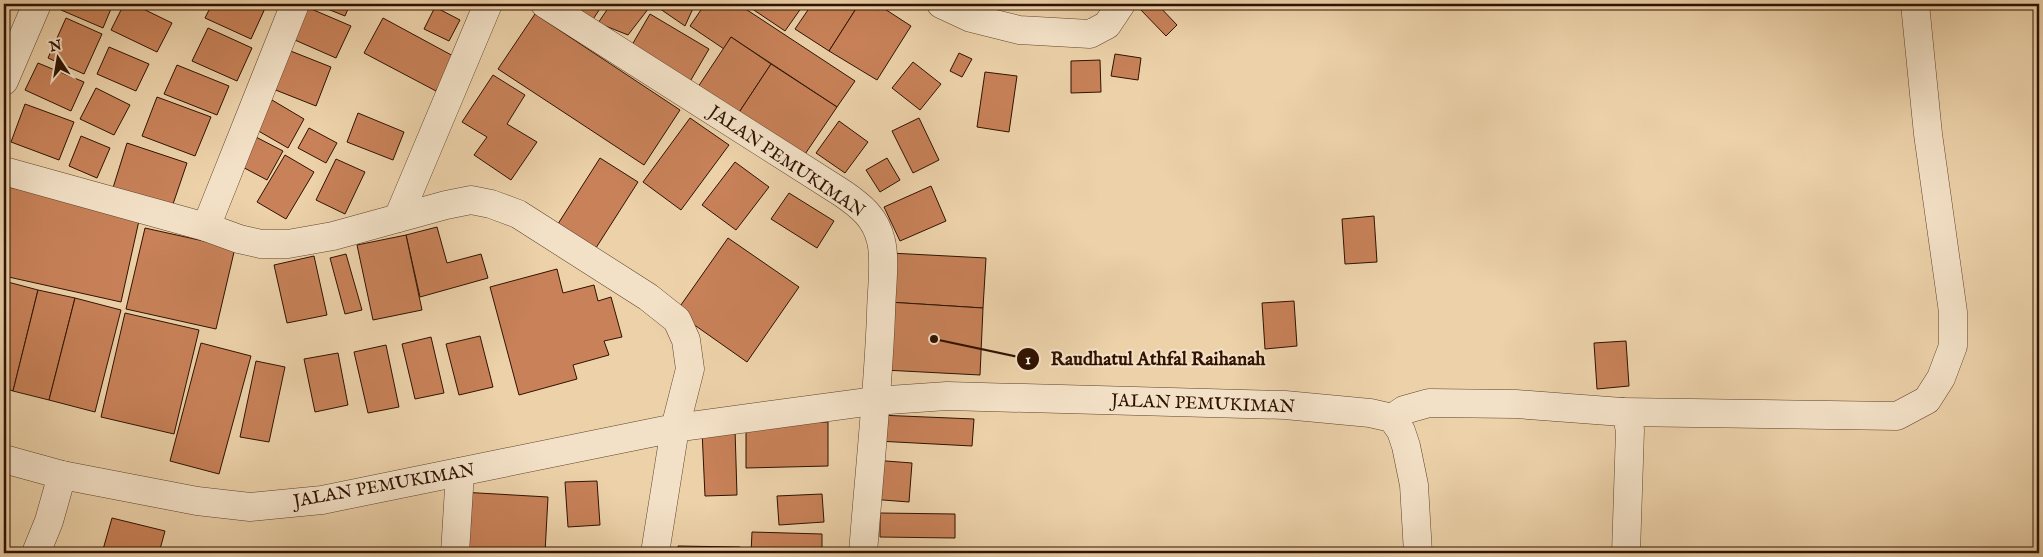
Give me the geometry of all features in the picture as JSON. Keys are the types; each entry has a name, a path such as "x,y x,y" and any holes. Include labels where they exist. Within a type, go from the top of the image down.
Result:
{"street":[{"path":"4,80 37,4"},
{"path":"206,227 296,4"},
{"path":"398,218 488,4"},
{"name":"JALAN PEMUKIMAN","path":"545,4 842,193 861,206 873,219 882,242 882,268 879,347 864,553"},
{"path":"941,4 971,18 1019,30 1090,34 1107,25 1121,4"},
{"path":"1418,553 1414,485 1406,446 1401,431 1392,418 1404,410 1429,403 1516,404 1622,412 1897,416 1927,400 1941,378 1954,346 1953,312 1928,134 1915,4"},
{"path":"4,171 261,244 288,244 333,236 472,200 491,204 518,214 648,297 677,320 686,340 690,369 675,428 655,553"},
{"name":"JALAN PEMUKIMAN","path":"4,459 62,474 197,501 250,506 322,500 675,428 874,402 947,396 1285,405 1370,413 1392,418"},
{"path":"1622,412 1627,418 1630,430 1626,553"},
{"path":"455,553 460,472"},
{"path":"36,553 49,521 62,474"}],"building":[{"path":"64,4 113,4 103,28 61,10"},
{"path":"124,4 133,4 172,23 157,52 111,30"},
{"path":"212,4 267,4 251,39 205,18"},
{"path":"315,4 350,4 345,16"},
{"path":"552,4 603,4 588,27"},
{"path":"611,4 652,4 628,35 598,23"},
{"path":"653,4 695,4 685,26"},
{"path":"705,4 738,4 855,81 837,107 731,37 724,49 690,26"},
{"path":"745,4 804,4 785,31"},
{"path":"812,4 859,4 829,51 795,29"},
{"path":"859,4 877,4 911,26 877,80 829,51"},
{"path":"1144,4 1157,4 1177,25 1166,36 1139,8"},
{"path":"302,5 351,26 336,58 288,37"},
{"path":"435,7 460,20 449,41 424,29"},
{"path":"535,14 680,110 644,165 498,69"},
{"path":"650,14 709,49 688,85 629,50"},
{"path":"66,18 102,34 84,74 48,58"},
{"path":"383,18 455,57 436,91 364,53"},
{"path":"208,28 252,48 237,81 192,61"},
{"path":"731,37 771,64 734,120 694,93"},
{"path":"109,47 149,64 136,91 97,74"},
{"path":"283,48 331,67 316,106 268,87"},
{"path":"959,53 972,59 962,77 950,71"},
{"path":"1115,54 1141,58 1138,80 1111,76"},
{"path":"1100,60 1101,92 1071,93 1071,61"},
{"path":"913,62 941,84 920,110 892,88"},
{"path":"38,63 84,82 71,111 25,90"},
{"path":"771,64 837,107 799,163 734,120"},
{"path":"177,65 229,86 217,115 164,94"},
{"path":"985,72 1017,76 1009,132 977,127"},
{"path":"493,75 525,95 507,124 537,142 511,180 474,155 487,137 462,122"},
{"path":"96,88 130,105 114,135 80,119"},
{"path":"157,97 211,117 195,156 142,136"},
{"path":"272,100 304,119 288,148 255,129"},
{"path":"25,104 74,122 59,160 11,142"},
{"path":"358,113 404,132 393,160 347,142"},
{"path":"690,118 729,145 681,210 643,182"},
{"path":"919,118 939,160 913,173 892,131"},
{"path":"839,121 868,142 845,173 816,153"},
{"path":"309,128 337,143 326,163 298,148"},
{"path":"250,134 283,151 267,180 235,163"},
{"path":"81,136 110,148 97,178 69,166"},
{"path":"127,143 187,163 171,210 112,191"},
{"path":"285,155 314,172 286,219 257,202"},
{"path":"600,158 638,182 594,251 556,227"},
{"path":"887,158 900,180 880,192 866,170"},
{"path":"336,159 365,172 345,214 316,200"},
{"path":"735,162 769,187 736,230 702,205"},
{"path":"4,186 140,216 121,302 4,276"},
{"path":"931,186 946,221 900,241 884,207"},
{"path":"789,193 834,221 817,248 771,219"},
{"path":"1374,216 1377,262 1345,264 1342,219"},
{"path":"437,227 447,263 481,254 488,278 420,297 406,235"},
{"path":"145,228 235,248 216,329 126,309"},
{"path":"406,235 422,310 373,320 357,245"},
{"path":"728,238 799,287 747,362 676,312"},
{"path":"890,253 986,258 983,308 888,302"},
{"path":"346,254 362,310 345,314 330,258"},
{"path":"314,256 327,315 287,323 274,265"},
{"path":"557,269 563,293 594,285 598,301 611,297 622,337 604,341 609,355 573,365 577,379 519,395 490,287"},
{"path":"4,281 38,290 13,391 4,388"},
{"path":"38,290 75,298 49,400 13,391"},
{"path":"75,298 121,310 95,412 49,400"},
{"path":"1294,301 1297,346 1265,349 1262,303"},
{"path":"888,302 983,308 980,375 884,370"},
{"path":"125,313 199,330 174,434 101,417"},
{"path":"480,336 493,387 459,395 446,344"},
{"path":"431,337 444,393 415,399 402,344"},
{"path":"1626,341 1629,386 1597,389 1594,343"},
{"path":"201,343 251,356 219,474 170,461"},
{"path":"386,345 399,407 368,413 354,352"},
{"path":"338,353 348,405 315,412 304,359"},
{"path":"256,361 285,367 269,442 240,437"},
{"path":"878,415 974,419 972,446 877,441"},
{"path":"828,422 828,466 746,468 746,423"},
{"path":"735,429 737,495 705,496 702,431"},
{"path":"873,460 912,463 909,502 870,499"},
{"path":"597,481 600,525 568,527 565,482"},
{"path":"461,492 548,497 545,553 458,553"},
{"path":"822,494 824,522 779,525 777,496"},
{"path":"880,513 955,514 955,538 880,537"},
{"path":"112,518 165,531 159,553 102,553"},
{"path":"752,532 822,534 822,553 751,553"},
{"path":"678,546 740,547 739,553 678,553"},
{"path":"876,550 955,550 955,553 876,553"}],"place":[{"name":"Raudhatul Athfal Raihanah","path":"934,339"}]}
